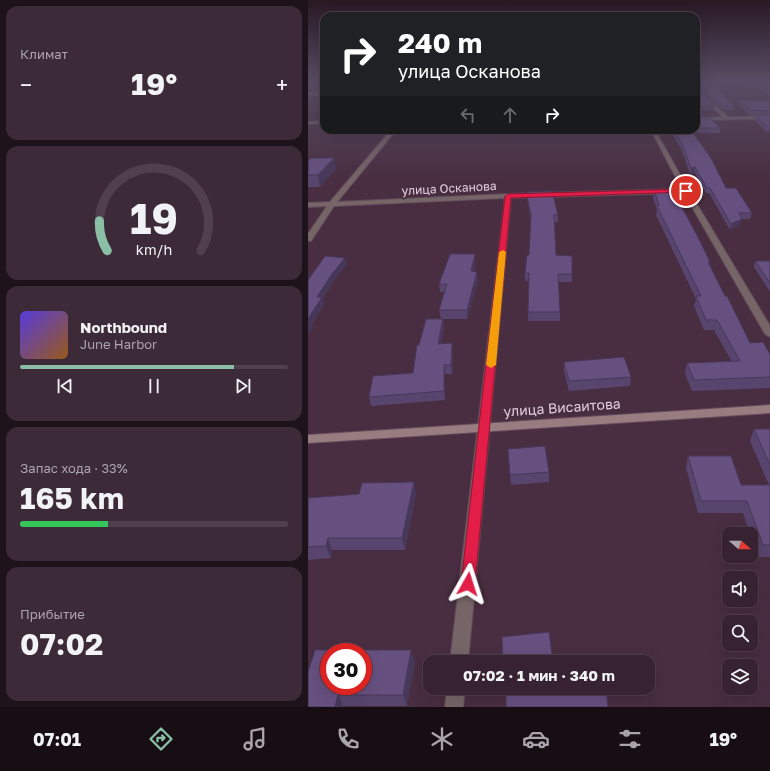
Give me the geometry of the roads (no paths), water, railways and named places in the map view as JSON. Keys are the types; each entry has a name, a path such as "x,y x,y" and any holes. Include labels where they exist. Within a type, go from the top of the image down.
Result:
{"street":[{"path":"721,113 727,119"},
{"path":"700,119 770,118"},
{"path":"308,123 320,122"},
{"path":"308,239 332,204 391,134"},
{"path":"655,134 686,191 770,334"},
{"name":"улица Осканова","path":"308,205 508,196 686,191"},
{"path":"460,655 508,196"},
{"name":"улица Висаитова","path":"308,439 770,409"},
{"path":"454,707 455,695"}]}
